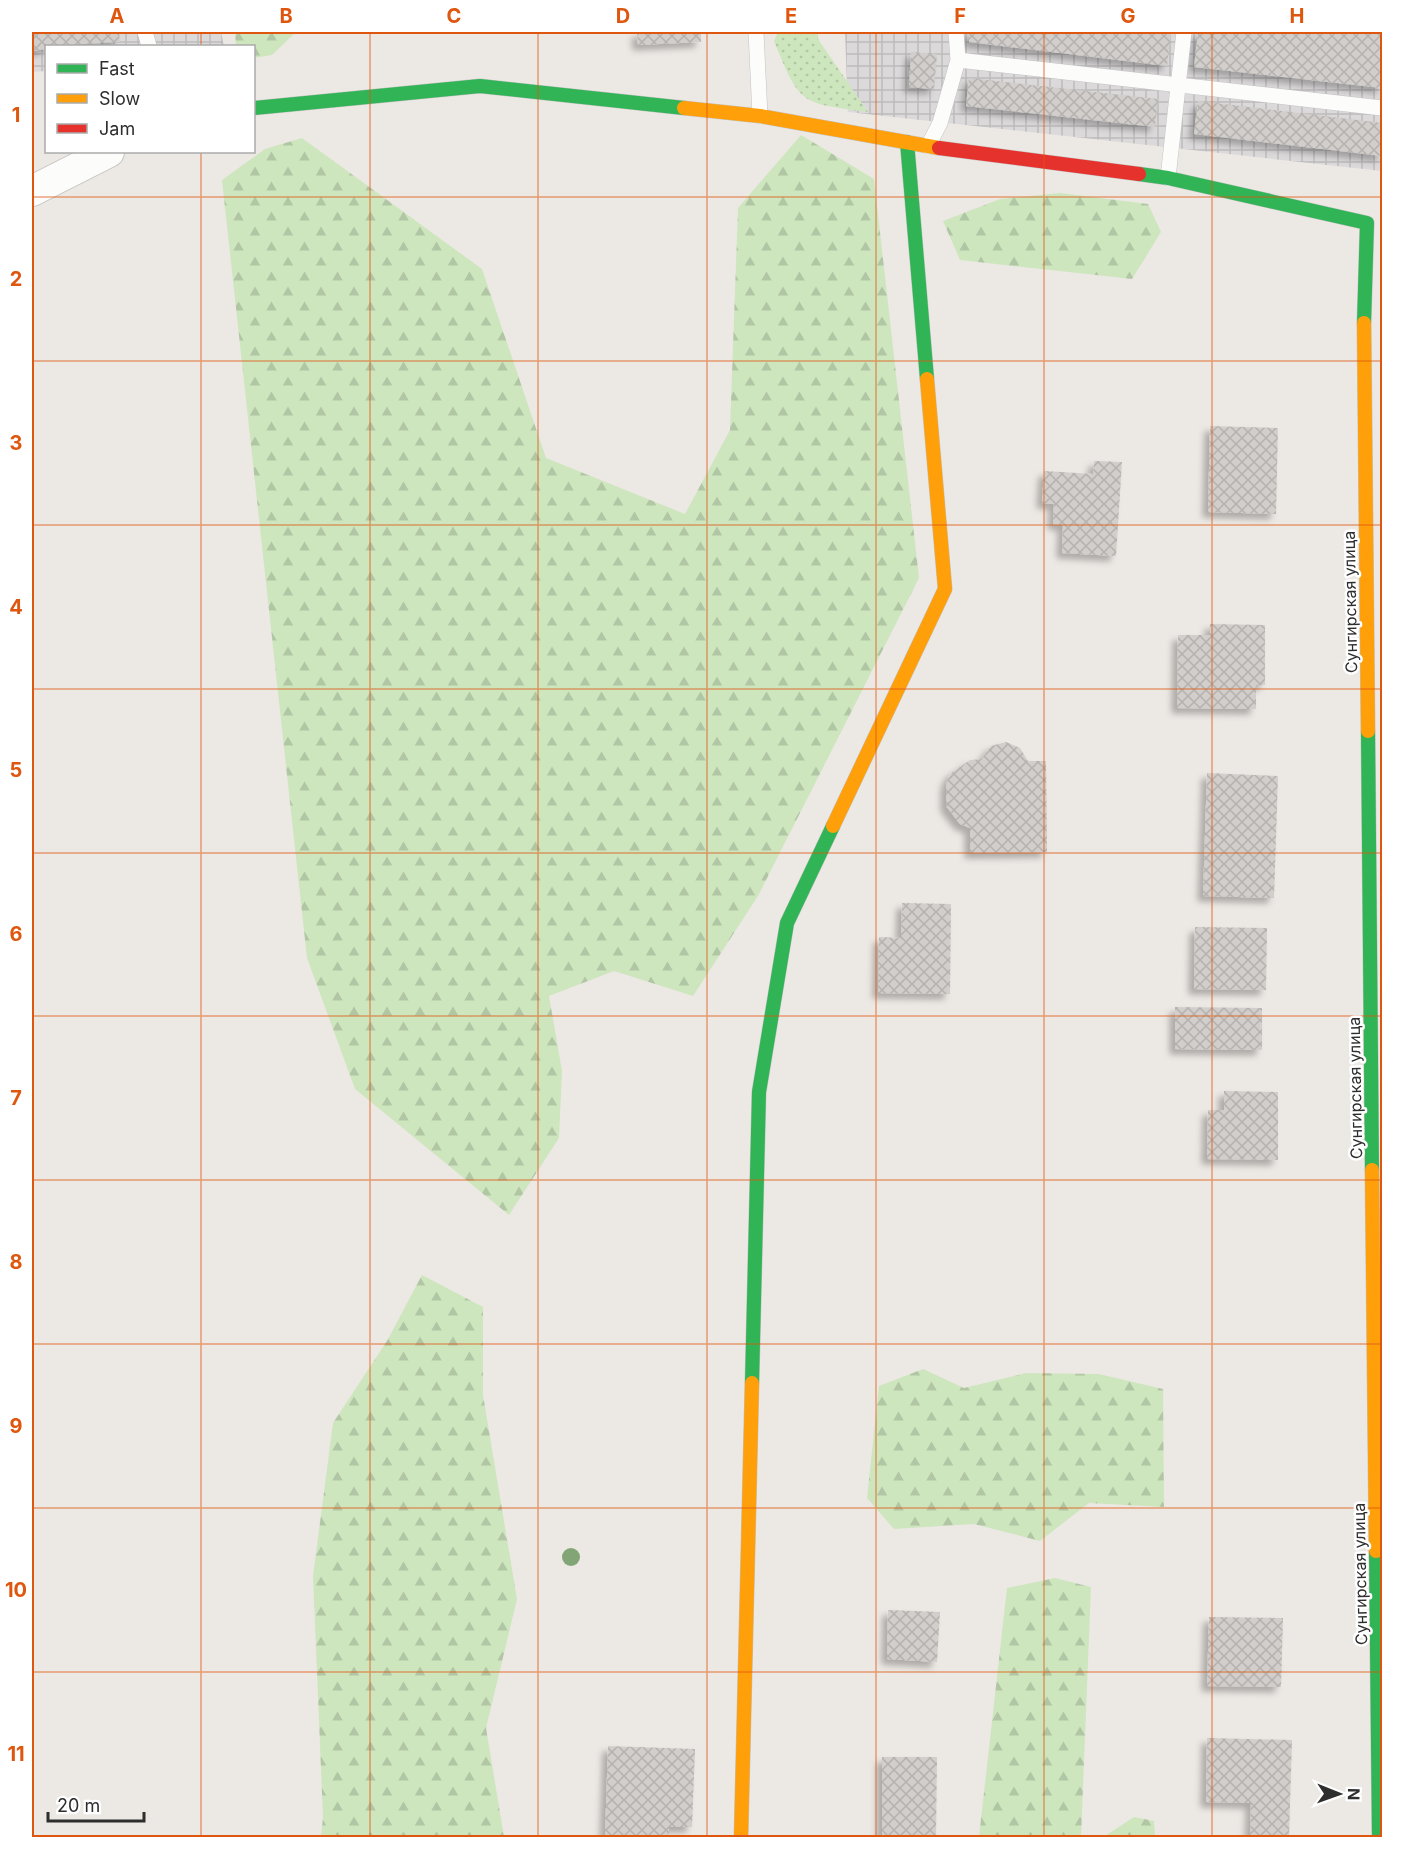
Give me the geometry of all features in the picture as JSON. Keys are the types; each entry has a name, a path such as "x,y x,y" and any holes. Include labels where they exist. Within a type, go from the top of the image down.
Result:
{"street":[{"path":"255,108 480,86 760,116 928,146 1168,178 1375,222"},
{"path":"741,1838 759,1092 786,923 945,589 907,142"},
{"path":"32,190 107,153"},
{"name":"Сунгирская улица","path":"1375,222 1364,339 1379,1838"}],"lane":[{"path":"756,32 760,116"},
{"path":"928,146 940,123 958,60 956,32"},
{"path":"1168,178 1184,32"},
{"path":"958,60 1383,108"}],"shaded area":[{"path":"32,32 221,32 224,45 45,45 45,71 32,72"},
{"path":"845,32 1382,32 1382,171 848,112"}],"green space":[{"path":"235,32 296,32 272,55 255,58 255,45 236,45"},
{"path":"778,32 818,32 818,39 868,112 828,106 805,97 790,78 774,41"},
{"path":"801,135 874,179 919,578 758,896 693,996 614,971 549,996 562,1071 559,1138 509,1215 355,1089 307,958 222,180 265,149 302,138 482,269 546,458 685,514 730,430 738,208"},
{"path":"1060,193 1148,204 1161,232 1132,279 960,260 943,221 1000,199"},
{"path":"422,1275 483,1307 483,1395 517,1599 486,1728 504,1837 321,1837 323,1817 313,1576 333,1423 387,1341"},
{"path":"923,1369 964,1388 1026,1373 1099,1374 1163,1389 1164,1507 1089,1503 1040,1541 974,1524 894,1529 867,1498 879,1386"},
{"path":"1055,1578 1091,1587 1081,1837 979,1837 1007,1588"},
{"path":"1134,1817 1154,1821 1155,1837 1107,1837 1108,1834"}],"building":[{"path":"32,32 119,32 120,42 45,45 45,49 32,51"},
{"path":"637,32 701,32 701,42 638,45"},
{"path":"969,32 1171,32 1167,66 969,42"},
{"path":"1198,32 1382,32 1382,88 1194,67"},
{"path":"911,52 937,54 934,89 909,87"},
{"path":"969,78 1158,99 1155,127 966,106"},
{"path":"1198,101 1382,123 1382,156 1194,134"},
{"path":"1210,426 1278,428 1276,514 1208,512"},
{"path":"1094,461 1122,462 1116,556 1062,553 1063,525 1053,524 1054,504 1042,503 1044,471 1093,474"},
{"path":"1210,624 1265,625 1265,685 1256,685 1256,709 1177,708 1178,635 1210,635"},
{"path":"1006,742 1020,748 1028,761 1046,761 1047,852 970,853 970,828 960,824 946,806 946,784 950,774 970,760 982,759 991,746"},
{"path":"1207,773 1278,776 1274,898 1203,896"},
{"path":"902,903 951,904 950,994 878,993 879,937 901,938"},
{"path":"1195,927 1267,928 1266,990 1194,989"},
{"path":"1175,1007 1262,1008 1262,1050 1175,1049"},
{"path":"1224,1091 1278,1092 1278,1160 1207,1159 1208,1110 1224,1110"},
{"path":"888,1610 940,1612 937,1662 887,1659"},
{"path":"1209,1617 1283,1618 1281,1687 1207,1686"},
{"path":"1207,1738 1292,1740 1289,1838 1250,1838 1251,1803 1206,1802"},
{"path":"608,1746 695,1749 692,1827 669,1827 669,1838 605,1838"},
{"path":"882,1757 937,1757 936,1838 882,1838"}],"traffic: fast":[{"path":"255,108 480,86 684,108"},
{"path":"907,142 927,379"},
{"path":"1139,174 1168,178 1367,223 1364,323"},
{"path":"1368,731 1372,1170"},
{"path":"752,1383 759,1092 787,923 833,826"},
{"path":"1376,1551 1379,1838"}],"traffic: slow":[{"path":"684,108 760,116 939,148"},
{"path":"1364,323 1368,731"},
{"path":"833,826 945,589 927,379"},
{"path":"1372,1170 1376,1551"},
{"path":"741,1838 752,1383"}],"traffic: jam":[{"path":"939,148 1139,174"}]}
